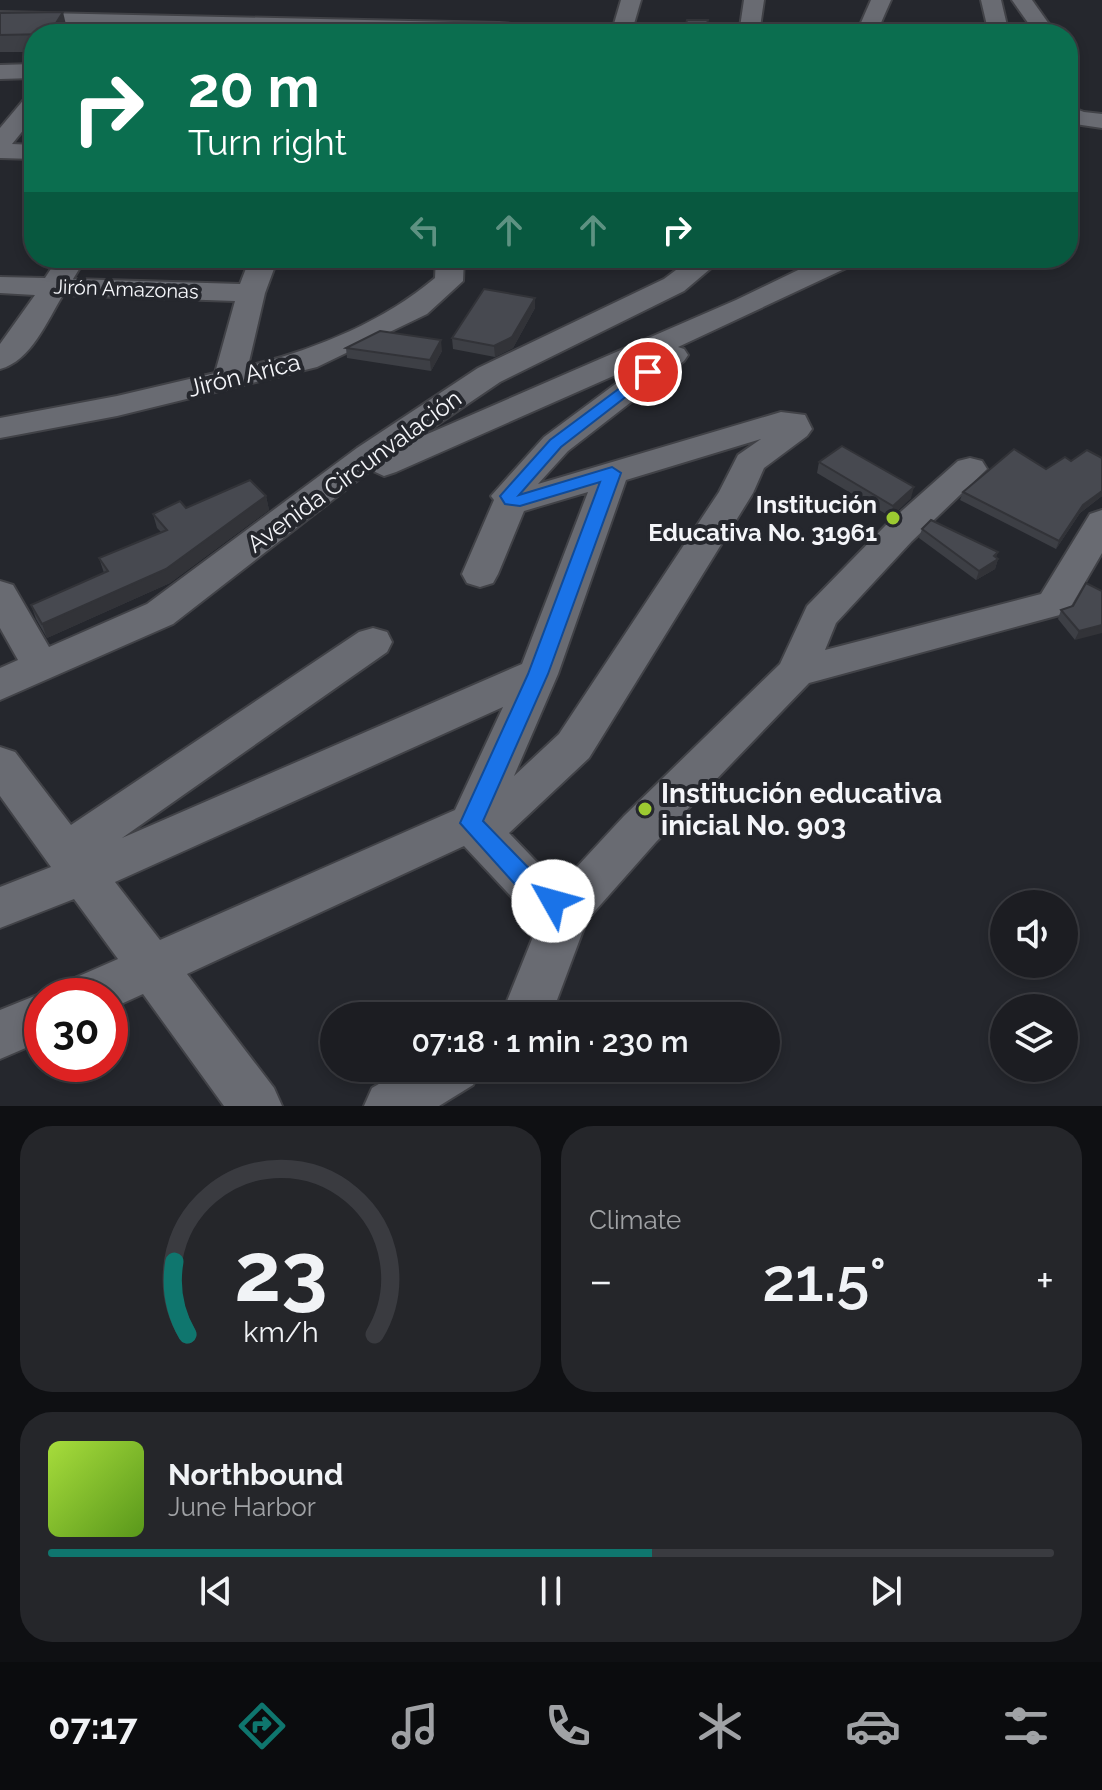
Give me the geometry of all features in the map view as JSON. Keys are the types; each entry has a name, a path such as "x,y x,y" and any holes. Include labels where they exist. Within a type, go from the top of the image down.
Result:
{"street":[{"path":"88,24 106,0"},
{"path":"203,24 220,0"},
{"path":"624,24 631,0"},
{"path":"750,24 754,0"},
{"path":"870,24 881,0"},
{"path":"991,0 997,24"},
{"path":"1022,0 1039,24"},
{"path":"5,12 70,24"},
{"path":"0,72 24,71"},
{"path":"0,143 24,114"},
{"path":"1078,119 1102,121"},
{"path":"0,151 24,152"},
{"path":"0,360 20,341 66,268"},
{"path":"229,379 260,268"},
{"name":"Jirón Arica","path":"0,428 117,406 306,361 417,308 449,281 450,268"},
{"name":"Avenida Circunvalación","path":"0,685 160,614 369,455 489,375 674,285 696,268"},
{"path":"316,495 722,317 824,268"},
{"name":"Jirón Amazonas","path":"0,285 251,293"},
{"path":"480,574 511,500 508,496 556,444 648,372 709,332 722,317"},
{"path":"127,978 475,828 574,746 736,493 750,462 796,429 794,422 781,422 520,501 511,500"},
{"path":"531,1002 568,908 640,829 796,672 820,616 899,533 970,469"},
{"path":"475,828 538,674 612,473"},
{"path":"796,672 1054,604 1102,522"},
{"path":"0,594 41,667"},
{"path":"0,908 75,863 373,642"},
{"path":"75,863 538,674"},
{"path":"6,783 75,863 256,1106"},
{"path":"475,828 537,893 568,908"},
{"path":"0,1035 24,1024"},
{"path":"390,1106 431,1082"}],"shaded area":[{"path":"91,19 204,23 203,24 88,24"}],"building":[{"path":"63,12 55,24 24,24 24,35 0,35 0,13"},
{"path":"687,20 708,20 707,24 686,24"},
{"path":"484,289 535,298 512,337 494,346 452,338"},
{"path":"380,331 441,340 430,360 346,348"},
{"path":"842,446 914,487 893,506 819,462"},
{"path":"1014,449 1046,469 1065,457 1071,461 1087,450 1102,458 1102,491 1083,505 1059,541 963,492"},
{"path":"250,480 266,496 166,569 42,624 31,605 108,571 99,558 167,530 153,514 180,501 186,508"},
{"path":"931,520 998,552 994,556 998,559 979,571 922,529"},
{"path":"1086,583 1102,591 1102,625 1079,631 1061,610 1073,606"}],"place":[{"name":"Institución Educativa No. 31961","path":"893,518"},
{"name":"Institución educativa inicial No. 903","path":"645,809"}],"route":[{"path":"553,901 537,893 471,823 538,674 612,473 520,501 511,500 508,496 556,444 648,372"}]}
